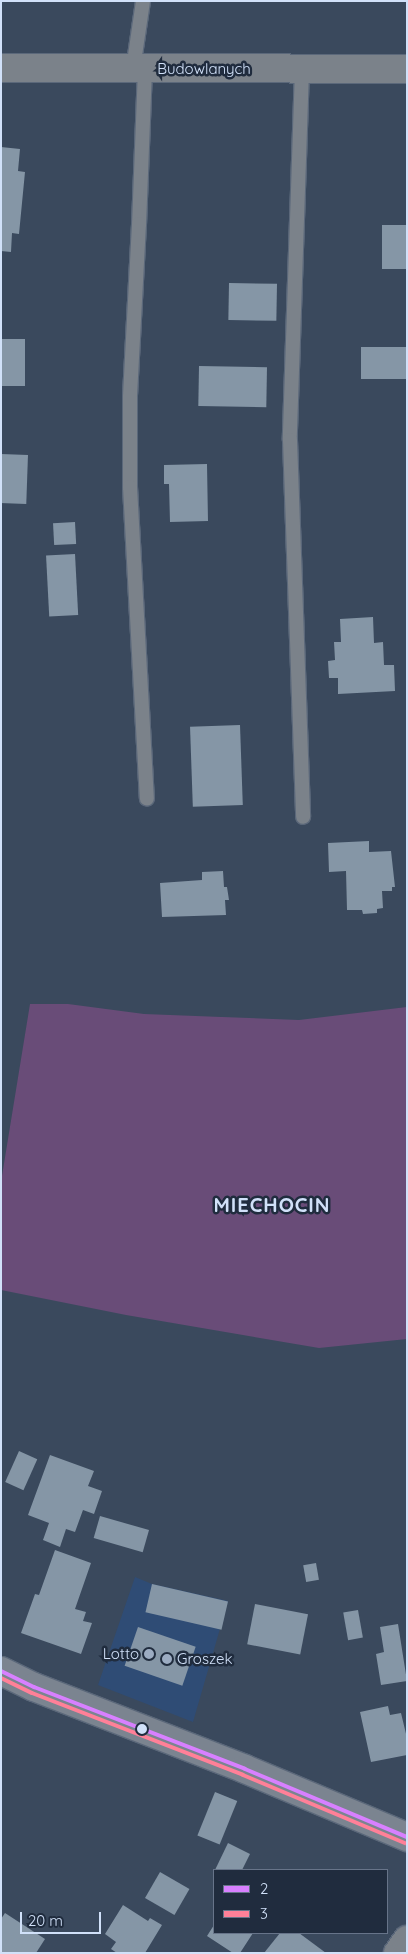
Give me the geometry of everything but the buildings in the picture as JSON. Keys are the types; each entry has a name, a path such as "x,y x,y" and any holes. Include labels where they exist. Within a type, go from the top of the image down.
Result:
{"street":[{"name":"Budowlanych","path":"1,68 407,69"},
{"path":"1,1671 34,1687 245,1769 407,1837"},
{"path":"398,1953 407,1940"}],"lane":[{"path":"143,1 139,69 139,224 130,397 130,487 147,799"},
{"path":"302,69 290,440 303,817"}],"shaded area":[{"path":"30,1004 68,1004 144,1014 299,1020 407,1007 407,1339 319,1348 126,1315 1,1290 1,1182"},
{"path":"135,1577 152,1584 228,1601 193,1722 98,1685"}],"transit line":[{"name":"2","path":"1,1671 34,1687 245,1769 407,1837"},
{"name":"3","path":"1,1678 32,1693 243,1775 405,1843"}],"place":[{"name":"Lotto","path":"149,1654"},
{"name":"Groszek","path":"167,1659"}],"district":[{"name":"MIECHOCIN","path":"272,1204"}]}
